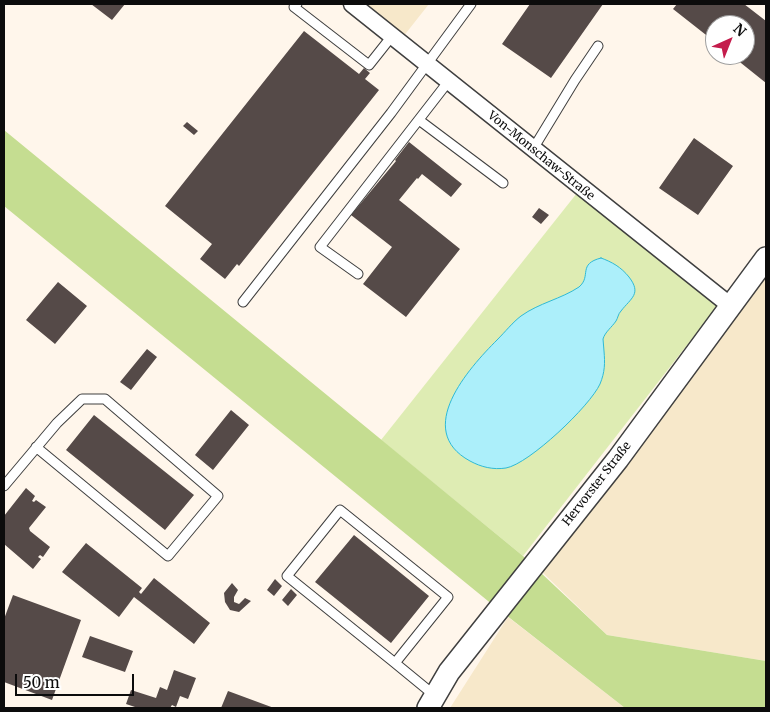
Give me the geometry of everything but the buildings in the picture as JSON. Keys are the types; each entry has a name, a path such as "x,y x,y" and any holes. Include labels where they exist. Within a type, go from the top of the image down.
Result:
{"street":[{"name":"Von-Monschaw-Straße","path":"352,4 732,307"},
{"name":"Hervorster Straße","path":"431,702 461,656 618,459 732,307 766,258"}],"lane":[{"path":"297,4 294,7 369,65 392,36"},
{"path":"243,302 391,113 471,4"},
{"path":"533,149 598,46"},
{"path":"358,274 320,247 448,82"},
{"path":"419,120 504,183"},
{"path":"4,486 36,447 57,423 82,399 105,399 218,496 168,556 36,447"},
{"path":"395,663 448,597 340,510 287,576 395,663 431,702"}],"shaded area":[{"path":"351,4 429,4 399,42"},
{"path":"766,274 766,661 607,635 539,569"},
{"path":"508,617 625,708 450,708"}],"green space":[{"path":"4,130 523,556 607,635 766,661 766,708 625,708 488,601 4,206"},
{"path":"581,188 722,300 523,556 381,440"}],"water":[{"path":"601,258 616,265 626,273 633,283 635,292 604,336 604,371 600,384 594,394 558,433 516,464 496,469 470,461 454,448 446,433 446,416 461,382 485,352 518,318 579,287 585,279 589,264"}]}
